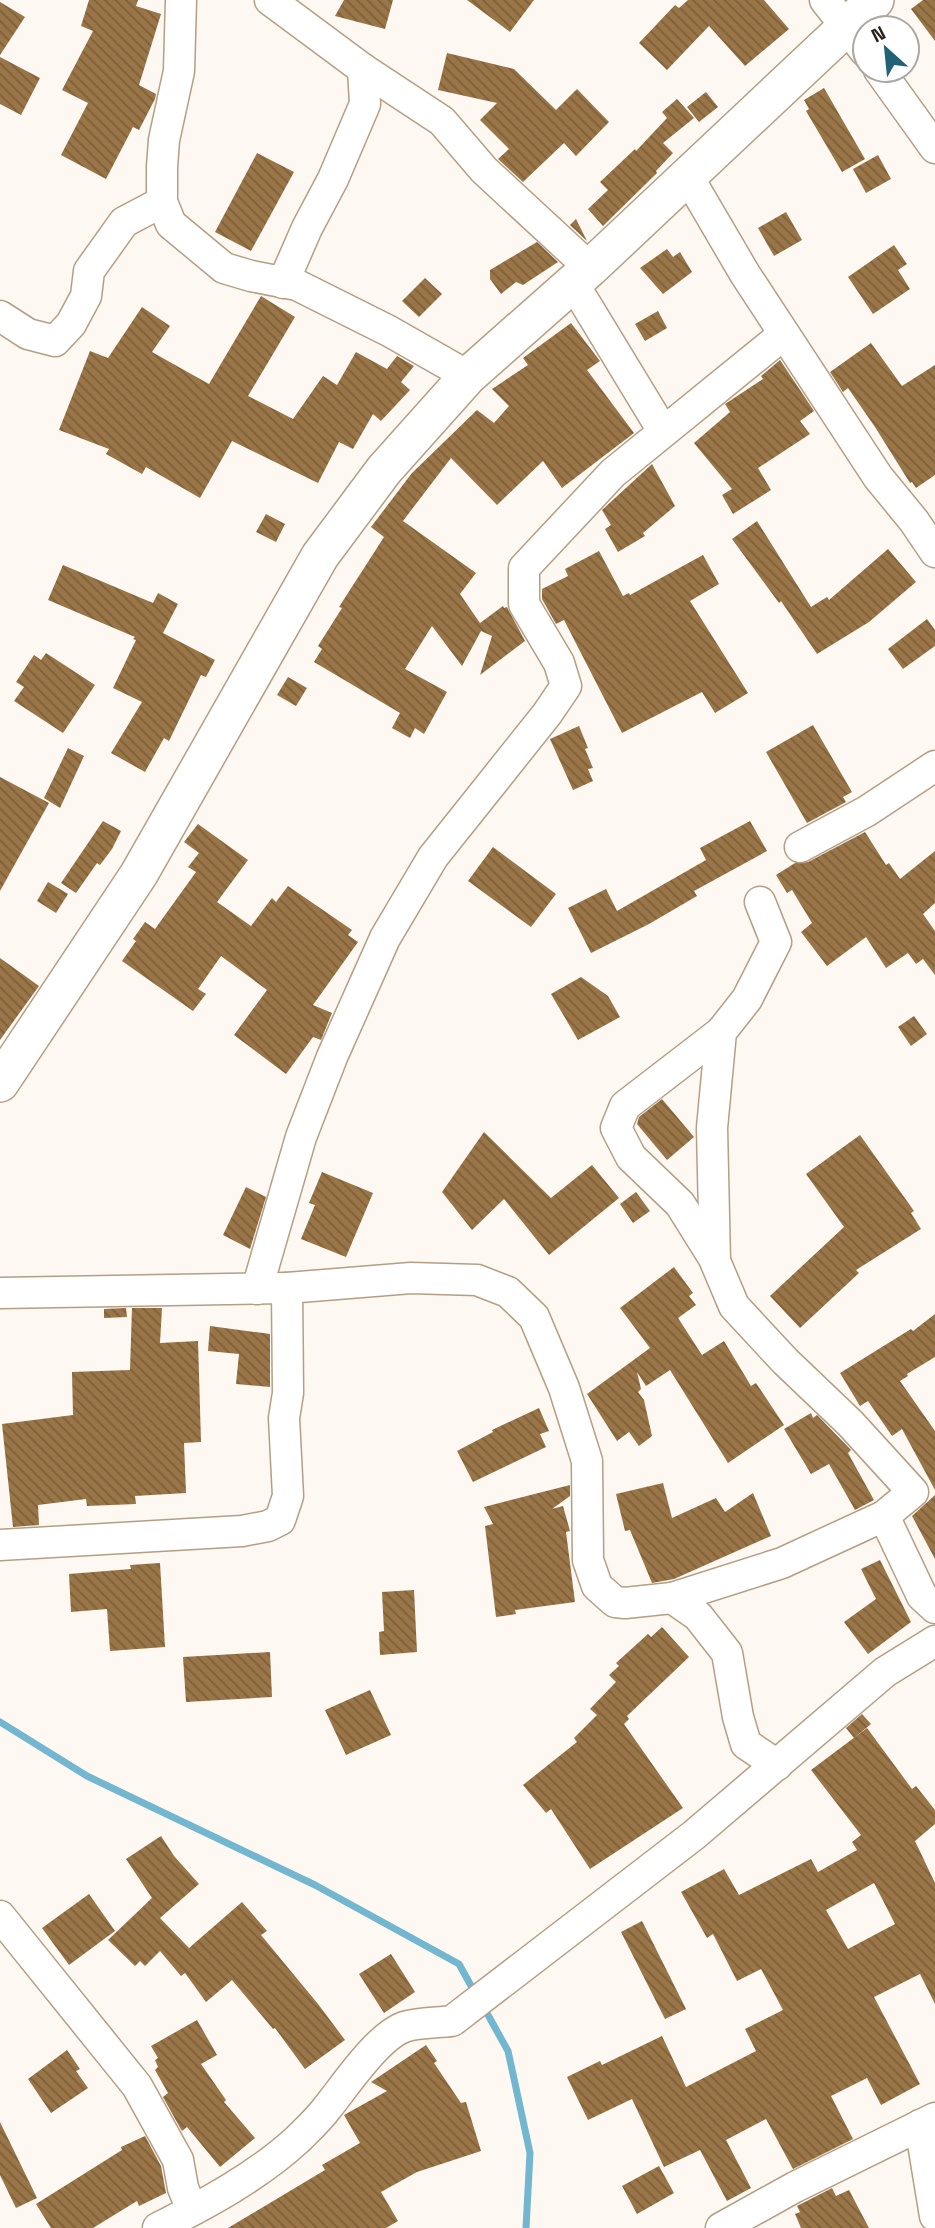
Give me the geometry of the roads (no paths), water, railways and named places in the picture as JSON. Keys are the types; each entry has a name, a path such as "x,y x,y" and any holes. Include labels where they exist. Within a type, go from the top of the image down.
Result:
{"street":[{"path":"181,0 179,71 164,140 163,202 171,224 224,268 297,285 389,331 468,376"},
{"path":"270,0 363,68 442,121 582,275 663,431"},
{"path":"0,1083 139,874 320,556 384,470 468,376 582,275 875,0"},
{"path":"283,283 307,228 333,179 365,104 363,68"},
{"path":"889,84 935,148"},
{"path":"687,175 745,274 878,477 935,552"},
{"path":"0,316 27,334 55,341 71,324 86,296 89,271 124,222 163,202"},
{"path":"257,1289 301,1138 332,1057 385,939 433,857 566,687 559,663 524,604 524,568 613,473 784,334"},
{"path":"800,848 867,811 935,766"},
{"path":"0,1293 287,1288 411,1278 477,1280 508,1292 534,1317 564,1388 587,1461 588,1560 597,1586 615,1602 671,1598 782,1563 884,1516 913,1492 850,1423 785,1361 734,1306 715,1261 680,1204 631,1157 616,1128 625,1106 721,1032 747,999 776,942 760,902"},
{"path":"715,1261 712,1128 721,1032"},
{"path":"0,1545 242,1531 268,1527 280,1520 288,1496 284,1418 288,1393 287,1288"},
{"path":"884,1516 922,1595 935,1608"},
{"path":"671,1598 698,1616 727,1653 738,1717 746,1744 777,1765"},
{"path":"173,2222 256,2171 296,2140 326,2110 353,2073 380,2045 403,2027 452,2021 694,1835 885,1672 935,1641"},
{"path":"0,1916 137,2086 178,2160 183,2188 173,2222"},
{"path":"721,2228 795,2187 928,2121 935,2216"}],"waterway":[{"path":"0,1722 87,1776 315,1885 459,1964 475,1993"},
{"path":"483,2006 508,2051 530,2153 526,2228"}]}
